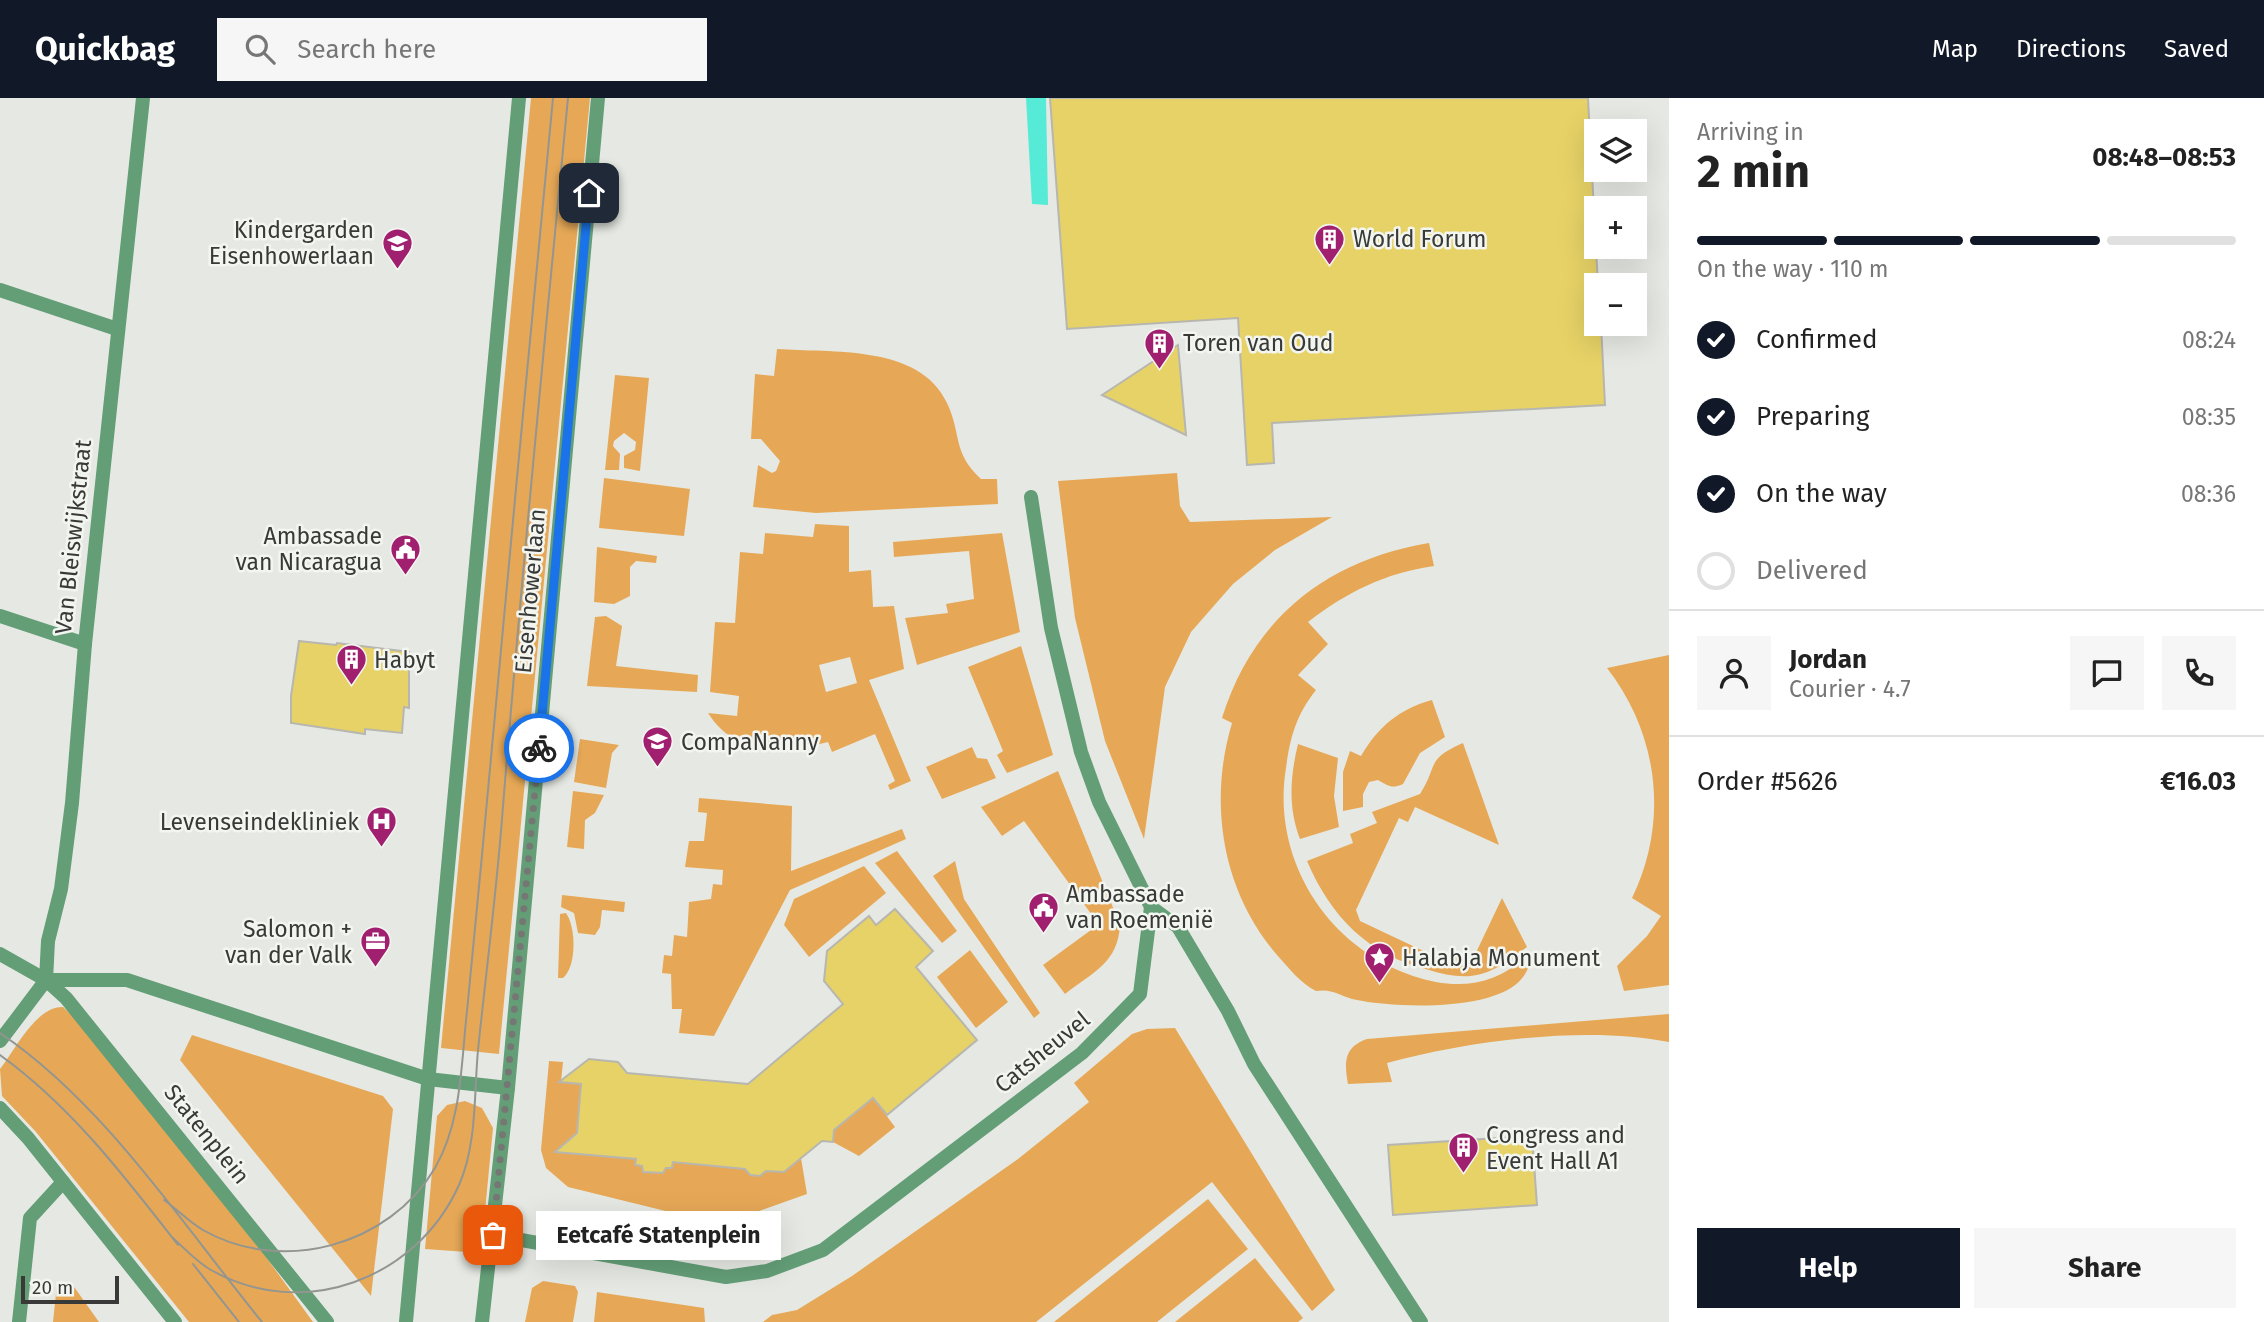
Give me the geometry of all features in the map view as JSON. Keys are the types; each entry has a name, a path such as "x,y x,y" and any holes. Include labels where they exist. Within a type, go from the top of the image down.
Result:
{"street":[{"name":"Van Bleiswijkstraat","path":"46,980 48,941 61,889 72,803 85,644 143,98"},
{"path":"406,1322 519,98"},
{"name":"Eisenhowerlaan","path":"508,1088 598,98"},
{"path":"0,290 117,329"},
{"path":"1031,497 1049,617 1081,752 1099,802 1151,907 1178,927 1228,1011 1254,1064 1420,1322"},
{"path":"0,616 85,644"},
{"name":"Catsheuvel","path":"493,1235 726,1277 767,1271 823,1250 1082,1053 1130,1008 1140,994 1144,977 1151,907"},
{"name":"Statenplein","path":"0,954 46,980 66,998 149,1097 327,1322"},
{"path":"0,1041 46,980 127,980 428,1079 508,1088 482,1322"},
{"path":"0,1108 63,1182 174,1322"},
{"path":"19,1322 30,1218 63,1182"}],"shaded area":[{"path":"531,98 590,98 499,1054 441,1048"},
{"path":"777,349 872,355 917,370 934,384 947,403 961,452 972,469 981,479 997,479 998,504 816,513 753,507 758,465 772,473 776,471 780,461 761,439 751,439 755,374 774,376"},
{"path":"615,375 649,378 640,471 624,468 624,456 635,450 636,442 624,433 614,441 613,446 620,454 619,470 605,470"},
{"path":"1177,473 1180,506 1190,522 1332,517 1275,550 1233,584 1191,632 1165,687 1144,839 1105,741 1075,618 1058,481"},
{"path":"604,478 690,489 684,536 599,528"},
{"path":"815,524 849,526 849,572 871,570 873,607 894,606 904,669 869,680 911,781 890,790 888,785 895,781 875,734 832,752 828,742 795,749 762,748 732,738 708,713 737,716 739,696 710,692 715,622 735,623 740,552 763,554 765,533 813,537","holes":["850,657 857,683 826,692 819,665"]},
{"path":"1002,533 1020,632 917,665 905,618 948,613 946,604 974,599 969,551 894,557 893,542"},
{"path":"1429,543 1434,566 1399,573 1367,585 1308,622 1328,644 1298,675 1316,690 1299,718 1290,747 1284,802 1287,835 1297,866 1312,895 1331,921 1355,944 1382,962 1430,981 1461,984 1490,979 1504,973 1530,953 1533,958 1523,977 1510,988 1492,996 1445,1005 1374,1003 1351,999 1337,993 1316,991 1305,984 1277,955 1258,930 1243,903 1232,875 1221,815 1221,784 1232,723 1222,718 1236,682 1253,651 1274,623 1299,599 1327,579 1358,563 1392,551"},
{"path":"597,547 657,556 656,563 636,561 630,567 630,596 614,604 594,602"},
{"path":"606,616 622,626 616,666 698,675 697,692 587,686 595,617"},
{"path":"1021,646 1053,755 1007,773 997,755 1003,751 968,667"},
{"path":"1669,655 1669,985 1624,991 1617,966 1647,936 1661,916 1632,898 1644,869 1651,839 1653,780 1648,750 1638,722 1625,694 1607,668"},
{"path":"1432,700 1445,737 1420,753 1403,784 1393,787 1378,780 1369,782 1363,794 1363,807 1343,811 1343,772 1350,751 1361,756 1390,720 1409,708"},
{"path":"580,739 619,745 612,753 606,788 574,782"},
{"path":"1463,743 1499,845 1415,807 1408,822 1399,818 1356,910 1360,921 1451,964 1456,956 1471,963 1502,898 1527,947 1494,969 1481,974 1461,976 1407,963 1370,944 1340,916 1307,861 1353,843 1350,834 1377,823 1372,812 1420,794 1438,759"},
{"path":"1298,744 1338,758 1334,796 1339,827 1300,839 1293,816 1292,792"},
{"path":"972,747 977,758 987,759 996,778 942,799 926,767"},
{"path":"1058,771 1120,925 1118,938 1109,958 1094,973 1065,994 1043,965 1091,930 1094,918 1024,821 1002,836 981,807"},
{"path":"573,791 604,795 595,813 585,820 584,849 567,847"},
{"path":"699,798 792,806 791,871 902,829 906,839 790,890 714,1036 679,1033 682,1009 672,1009 671,974 662,973 664,955 672,956 674,935 687,937 689,902 711,899 713,884 722,885 723,870 685,867 689,841 704,841 707,813 698,812"},
{"path":"897,851 957,931 942,943 875,863"},
{"path":"955,861 964,899 1040,1013 1034,1018 933,876"},
{"path":"864,866 886,893 809,957 784,925 794,899"},
{"path":"562,895 625,902 624,912 602,910 600,927 595,935 578,933 574,913 561,907"},
{"path":"566,913 572,927 573,956 568,972 563,978 558,978 560,914"},
{"path":"970,950 1008,1002 976,1028 937,977"},
{"path":"63,1007 79,1022 266,1257 313,1322 189,1322 36,1132 2,1096 0,1069 19,1041 44,1014"},
{"path":"1669,1014 1669,1042 1637,1037 1565,1035 1490,1042 1387,1063 1392,1082 1348,1084 1347,1056 1354,1046 1367,1039"},
{"path":"1175,1028 1335,1290 1312,1311 1212,1182 1036,1322 763,1322 772,1315 797,1310 852,1276 1018,1159 1089,1102 1074,1083 1132,1034 1147,1029"},
{"path":"192,1035 383,1096 393,1109 371,1296 180,1060"},
{"path":"549,1061 563,1062 561,1082 581,1084 577,1133 570,1148 575,1154 636,1159 635,1165 642,1166 644,1172 663,1173 666,1168 672,1168 673,1162 745,1169 760,1176 766,1171 784,1172 801,1158 807,1194 751,1214 698,1219 568,1187 546,1168 541,1150"},
{"path":"873,1098 895,1127 859,1156 833,1142 834,1130"},
{"path":"465,1101 482,1108 493,1128 481,1253 425,1249 437,1116 447,1105"},
{"path":"1208,1199 1248,1249 1157,1322 1054,1322"},
{"path":"1255,1258 1303,1318 1298,1322 1175,1322"},
{"path":"543,1281 575,1286 578,1292 573,1322 525,1322 532,1288"},
{"path":"57,1284 72,1284 99,1322 53,1322"},
{"path":"597,1292 704,1308 705,1322 594,1322"}],"water":[{"path":"1026,98 1046,98 1048,205 1032,204"}],"building":[{"name":"World Forum","path":"1050,98 1588,98 1589,119 1584,119 1584,182 1592,182 1593,196 1584,196 1584,259 1597,259 1597,273 1584,273 1584,336 1602,336 1605,405 1272,423 1274,463 1247,465 1238,318 1067,329"},
{"name":"Toren van Oud","path":"1178,345 1186,435 1102,395"},
{"name":"Habyt","path":"299,641 409,652 409,708 404,707 402,733 365,729 365,734 291,723 291,696"},
{"path":"895,909 933,951 916,967 977,1040 887,1115 873,1098 834,1130 833,1142 822,1141 784,1172 766,1171 760,1176 750,1175 745,1169 673,1162 672,1168 666,1168 663,1173 643,1172 642,1166 635,1165 636,1159 555,1152 577,1133 581,1084 559,1082 589,1059 618,1062 627,1073 748,1084 843,1004 824,981 827,951 869,916 876,925"},
{"name":"Congress and Event Hall A1","path":"1532,1136 1537,1205 1393,1215 1388,1145"}],"tram line":[{"path":"164,1200 203,1230 234,1243 266,1250 299,1251 331,1245 362,1234 390,1217 415,1195 435,1168 451,1131 461,1072 553,98"},
{"path":"173,1238 206,1267 246,1285 283,1292 319,1291 354,1282 386,1267 415,1245 440,1218 465,1169 474,1119 478,1050 500,848 525,548 568,98"},
{"path":"0,1033 74,1094 108,1130 172,1206 262,1322"},
{"path":"0,1055 26,1075 74,1120 117,1168 178,1245"},
{"path":"193,1264 239,1322"}],"way so far":[{"path":"493,1235 539,748"}],"place":[{"name":"World Forum","path":"1330,266"},
{"name":"Kindergarden Eisenhowerlaan","path":"397,270"},
{"name":"Toren van Oud","path":"1160,370"},
{"name":"Ambassade van Nicaragua","path":"405,576"},
{"name":"Habyt","path":"351,687"},
{"name":"CompaNanny","path":"658,769"},
{"name":"Levenseindekliniek","path":"382,849"},
{"name":"Ambassade van Roemenië","path":"1043,934"},
{"name":"Salomon + van der Valk","path":"375,969"},
{"name":"Halabja Monument","path":"1379,985"},
{"name":"Congress and Event Hall A1","path":"1463,1175"},
{"name":"Eetcafé Statenplein","path":"493,1235"}],"route":[{"path":"539,748 589,193"}]}
